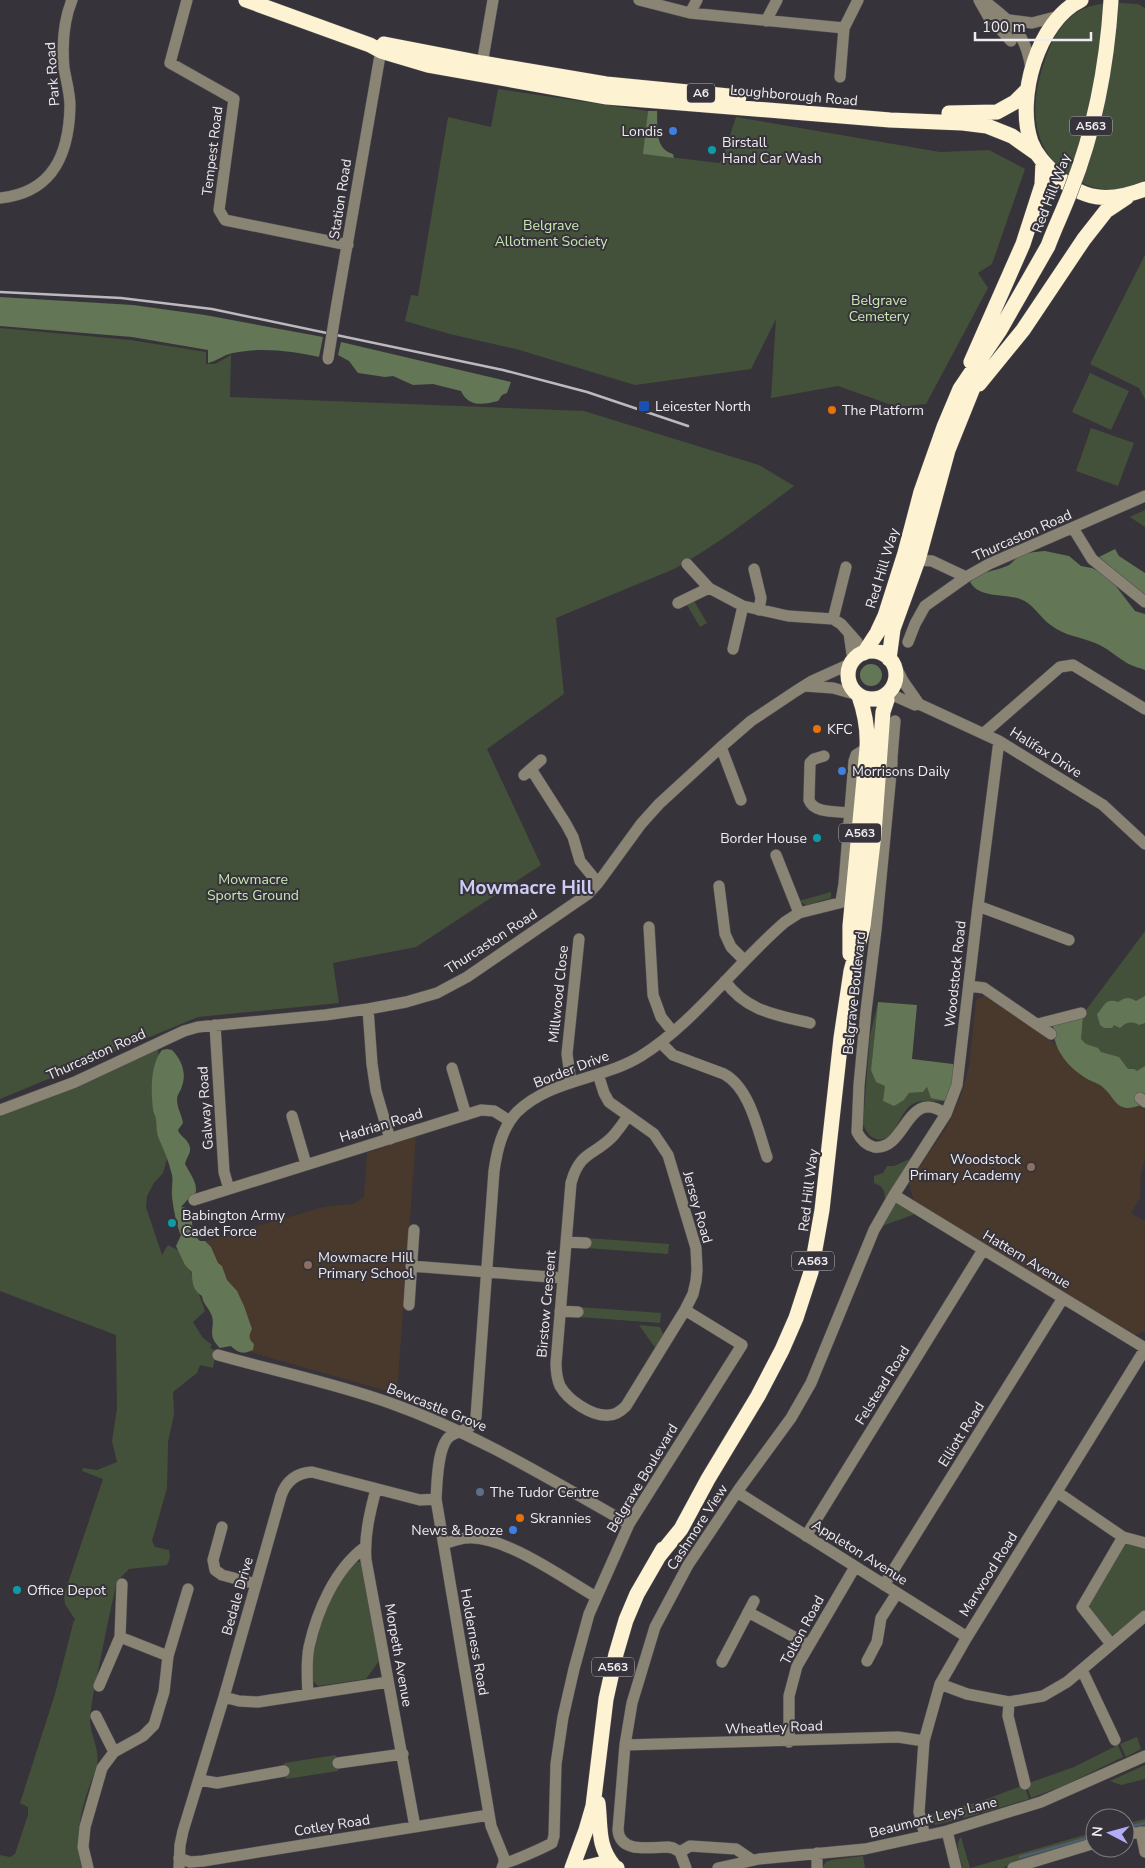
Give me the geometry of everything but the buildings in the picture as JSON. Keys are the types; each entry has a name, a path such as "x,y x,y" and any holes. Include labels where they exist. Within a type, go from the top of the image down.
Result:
{"highway":[{"name":"Loughborough Road","path":"246,0 377,47 401,46 481,69 498,76 607,97 987,126 1012,136 1039,157"},
{"name":"Red Hill Way","path":"858,658 877,633 885,616 905,553 921,492 944,427 1048,246 1072,189 1097,106 1104,66 1111,0"},
{"name":"A6","path":"1075,1 1059,16 1045,36 1032,73 1028,90 1027,122 1031,142 1039,157 1064,182 1088,196 1107,199 1128,196 1145,189"},
{"name":"Loughborough Road","path":"481,69 606,84 945,113 997,112 1015,102 1028,90"},
{"path":"965,391 1023,244 1042,185 1039,157"},
{"path":"965,391 1023,330 1084,239 1106,211 1128,196"},
{"name":"Red Hill Way","path":"892,665 893,629 918,560 965,391"},
{"path":"877,652 892,665 895,681 887,694 873,699 859,695 853,690 848,676 858,658 877,652"},
{"name":"Red Hill Way","path":"572,1868 586,1830 596,1787 606,1699 626,1620 637,1594 685,1508 708,1478 758,1396 796,1318 810,1272 822,1210 841,1038 851,971 862,927 854,899 874,834 883,712 887,694"},
{"name":"Red Hill Way","path":"859,695 868,732 880,752"},
{"name":"Red Hill Way","path":"596,1787 600,1838 605,1856 615,1867"},
{"path":"583,1868 600,1864 615,1867"}],"street":[{"name":"Park Road","path":"0,198 13,197 39,186 51,175 60,161 67,135 70,104 64,67 63,42 65,22 72,0"},
{"name":"Tempest Road","path":"187,0 170,63 234,99 220,210 225,220 348,245"},
{"path":"481,69 492,0"},
{"path":"639,0 690,12 844,28"},
{"path":"690,12 697,0"},
{"path":"766,20 777,0"},
{"path":"840,77 844,28 858,0"},
{"path":"979,0 988,16 1026,44 1032,73"},
{"path":"983,0 1009,32"},
{"path":"1009,32 1032,23 1059,16"},
{"name":"Station Road","path":"328,359 348,245 377,47"},
{"name":"Thurcaston Road","path":"908,642 925,606 966,578 989,564 1145,496"},
{"path":"1073,528 1092,559 1145,602"},
{"path":"918,560 932,561 966,578"},
{"path":"687,564 709,588 743,606 788,616 833,619 841,624 849,633 858,658 805,686"},
{"path":"833,619 846,567"},
{"path":"754,570 761,598 759,610"},
{"path":"678,603 709,588"},
{"path":"733,649 743,606"},
{"path":"892,665 919,704"},
{"path":"984,733 1060,667 1072,665 1145,709"},
{"path":"805,686 833,688 859,695"},
{"name":"Thurcaston Road","path":"0,1110 75,1082 184,1031 215,1024 324,1015 368,1009 406,1002 437,993 467,977 588,894 641,824 659,804 751,720 805,686"},
{"name":"Halifax Drive","path":"887,694 916,705 919,704 999,741 1103,805 1144,839"},
{"path":"854,899 844,884 856,755 880,752 895,721"},
{"name":"Woodstock Road","path":"894,1195 946,1114 957,1085 999,741"},
{"path":"721,746 741,800"},
{"name":"Belgrave Boulevard","path":"880,752 876,930 859,1086 858,1132 861,1139 868,1145 876,1147 886,1146 894,1142 915,1112 931,1108 946,1114"},
{"path":"824,756 814,759 810,763 810,804 816,809 850,812"},
{"path":"541,760 527,772 566,824 573,837 580,861 598,883"},
{"path":"776,856 799,913"},
{"path":"719,886 725,934 731,947 744,960"},
{"name":"Border Drive","path":"459,1432 473,1424 476,1417 496,1156 501,1138 510,1121 524,1105 536,1097 571,1082 622,1066 660,1043 785,922 799,913 854,899"},
{"path":"978,906 1068,940"},
{"path":"646,932 653,995 661,1017 673,1032"},
{"name":"Millwood Close","path":"571,1082 567,1054 579,939"},
{"path":"725,981 731,990 744,1001 758,1009 810,1023"},
{"path":"969,986 984,988 1051,1034"},
{"path":"368,1009 376,1091 390,1139"},
{"path":"1038,1024 1081,1013"},
{"name":"Galway Road","path":"215,1024 224,1172 229,1189"},
{"path":"660,1043 673,1055 732,1078 745,1095 767,1157"},
{"path":"452,1068 466,1115"},
{"name":"Jersey Road","path":"598,1074 609,1102 654,1134 668,1155 696,1248 697,1270 693,1294 685,1310"},
{"name":"Hadrian Road","path":"194,1200 466,1115 487,1110 494,1111 510,1121"},
{"path":"292,1116 306,1164"},
{"name":"Birstow Crescent","path":"628,1116 614,1136 581,1160 574,1170 571,1183 556,1363 560,1386 574,1400 594,1413 610,1415 619,1412 626,1406 685,1310"},
{"name":"Hattern Avenue","path":"894,1195 1145,1349"},
{"name":"Cashmore View","path":"752,1860 736,1849 690,1846 680,1852 668,1847 629,1846 622,1844 619,1838 625,1745 632,1703 655,1627 688,1566 737,1492 791,1418 811,1383 874,1230 894,1195"},
{"path":"409,1305 414,1230"},
{"path":"566,1242 586,1243"},
{"name":"Felstead Road","path":"806,1536 983,1250"},
{"path":"412,1266 563,1278"},
{"name":"Elliott Road","path":"884,1585 1063,1298"},
{"name":"Belgrave Boulevard","path":"503,1866 552,1843 554,1836 556,1764 563,1717 580,1645 596,1597 629,1524 742,1345 685,1310"},
{"path":"560,1311 578,1312"},
{"name":"Marwood Road","path":"925,1836 920,1812 924,1741 940,1684 967,1637 1145,1349"},
{"name":"Bewcastle Grove","path":"218,1355 328,1383 391,1403 491,1446 526,1464 629,1524"},
{"name":"Holderness Road","path":"459,1432 452,1434 444,1444 439,1466 436,1500 489,1815 504,1858 503,1866"},
{"name":"Bedale Drive","path":"179,1863 183,1831 200,1780 284,1488 292,1478 306,1472 319,1472 420,1500 436,1500"},
{"name":"Morpeth Avenue","path":"376,1489 365,1547 415,1827"},
{"name":"Appleton Avenue","path":"737,1492 967,1637"},
{"path":"1057,1492 1122,1536 1145,1543"},
{"path":"222,1527 212,1560 215,1570 222,1575 256,1584"},
{"path":"1111,1644 1082,1607 1122,1536"},
{"path":"444,1544 466,1538 495,1541 596,1597"},
{"path":"308,1694 309,1648 320,1613 342,1569 354,1555 365,1547"},
{"name":"Tolton Road","path":"789,1742 789,1696 797,1666 855,1567"},
{"path":"99,1686 120,1637 122,1584"},
{"path":"88,1868 83,1847 86,1820 102,1768 114,1752 143,1736 154,1725 164,1692 168,1656 188,1589"},
{"path":"867,1661 877,1642 881,1618 896,1593"},
{"path":"722,1662 754,1601"},
{"path":"748,1612 809,1645"},
{"path":"940,1684 967,1694 1009,1702 1043,1696 1067,1682 1145,1616"},
{"path":"120,1637 168,1656"},
{"path":"1082,1670 1115,1740"},
{"path":"224,1697 239,1701 258,1702 388,1682"},
{"path":"1009,1702 1008,1716 1025,1784"},
{"path":"96,1716 114,1752"},
{"name":"Wheatley Road","path":"625,1745 789,1742 898,1737 924,1741"},
{"path":"338,1763 402,1754"},
{"name":"Beaumont Leys Lane","path":"718,1868 752,1860 788,1855 865,1849 947,1831 1042,1802 1145,1756"},
{"path":"200,1780 217,1783 284,1771"},
{"name":"Cotley Road","path":"179,1863 203,1861 489,1815"},
{"path":"947,1831 956,1868"},
{"path":"1143,1832 1145,1852"},
{"path":"1016,1867 1085,1846"},
{"path":"680,1852 686,1868"},
{"path":"817,1853 817,1868"}],"shaded area":[{"name":"Woodstock Primary Academy","path":"987,994 1145,1110 1145,1158 1141,1175 1140,1198 1131,1213 1145,1221 1145,1331 1133,1336 914,1201 909,1183 947,1126 960,1098 969,1067 976,1000"},
{"name":"Mowmacre Hill Primary School","path":"416,1136 407,1262 404,1268 406,1270 397,1394 250,1352 199,1243 323,1207 353,1204 364,1197 367,1153"}],"green space":[{"path":"1120,3 1138,4 1145,8 1145,180 1130,187 1106,189 1083,183 1066,173 1053,160 1043,146 1038,131 1035,114 1036,97 1047,53 1065,22 1076,13 1091,6"},
{"name":"Belgrave Allotment Society","path":"498,89 648,111 644,154 719,163 722,160 736,117 940,152 989,150 1025,169 992,264 978,273 988,288 926,404 897,407 838,386 771,398 776,319 751,369 635,385 516,349 450,334 405,321 411,295 418,296 448,117 491,127"},
{"path":"648,111 657,111 658,137 663,147 673,154 674,158 643,154"},
{"path":"1145,255 1145,399 1139,388 1090,364"},
{"path":"0,297 133,305 205,315 323,337 319,357 255,350 230,354 208,363 208,350 132,337 0,326"},
{"name":"Mowmacre Sports Ground","path":"0,328 130,340 206,352 206,364 215,364 231,355 230,397 584,411 759,465 794,486 721,540 674,569 556,618 564,694 487,749 541,865 416,947 333,963 339,1003 198,1017 0,1099"},
{"path":"341,342 511,382 507,393 502,395 498,401 476,404 468,400 461,391 433,384 413,385 393,376 385,377 358,373 349,361 338,355"},
{"path":"1090,373 1129,391 1111,430 1072,412"},
{"path":"1091,428 1134,443 1118,486 1076,471"},
{"path":"1145,510 1145,527 1130,517"},
{"path":"1115,549 1119,556 1145,573 1145,595 1099,557"},
{"path":"1045,551 1069,556 1081,566 1092,568 1102,573 1115,585 1135,611 1145,614 1145,670 1129,664 1099,645 1057,629 1025,601 1014,597 993,595 980,591 970,582 984,573 1009,565 1021,555"},
{"path":"694,601 707,623 700,627 687,605"},
{"path":"871,664 879,667 882,675 879,683 871,686 863,683 860,675 863,667"},
{"path":"831,892 831,898 806,905 799,901"},
{"path":"1145,931 1145,1089 1063,1041"},
{"path":"1145,996 1145,1023 1139,1025 1129,1023 1120,1028 1114,1025 1112,1028 1104,1028 1100,1025 1097,1014 1107,1002 1118,1002 1127,998 1136,1001"},
{"path":"878,1002 871,1070 885,1085 904,1100 909,1093 923,1092 927,1087 946,1101 924,1101 911,1105 892,1133 882,1139 871,1137 863,1124 870,1036"},
{"path":"878,1002 917,1005 912,1059 953,1064 957,1085 946,1101 931,1098 927,1087 923,1092 909,1093 904,1100 894,1106 883,1101 885,1086 876,1082 871,1070"},
{"path":"1083,1015 1081,1039 1086,1044 1098,1048 1101,1052 1119,1057 1128,1069 1137,1071 1145,1066 1145,1098 1141,1105 1132,1108 1121,1106 1099,1084 1074,1070 1058,1050 1053,1033 1053,1024"},
{"path":"158,1048 163,1110 172,1141 163,1173 154,1183 147,1196 146,1207 162,1255 168,1245 185,1254 205,1311 193,1322 203,1338 212,1345 210,1347 216,1352 213,1368 200,1365 197,1373 173,1392 174,1414 168,1442 167,1488 152,1541 155,1547 169,1550 170,1558 167,1565 129,1569 117,1581 91,1707 90,1726 98,1758 79,1825 78,1843 82,1868 0,1868 0,1855 10,1857 15,1854 28,1815 28,1807 20,1803 55,1694 74,1620 76,1621 65,1604 64,1595 103,1479 82,1471 83,1468 97,1470 117,1462 112,1441 117,1409 116,1335 0,1291 0,1114"},
{"path":"162,1050 172,1050 175,1054 183,1071 183,1081 177,1100 183,1123 178,1130 190,1148 185,1164 196,1187 195,1195 189,1198 181,1207 186,1208 192,1222 193,1234 200,1241 205,1241 211,1247 218,1263 222,1266 227,1280 237,1291 244,1306 252,1329 250,1339 254,1344 253,1350 247,1352 239,1352 231,1346 220,1348 216,1343 212,1334 213,1322 211,1314 202,1296 195,1289 192,1272 185,1265 176,1246 181,1235 173,1206 172,1175 157,1134 152,1094 152,1078 155,1063"},
{"path":"912,1158 885,1203 884,1190 874,1183 874,1176 883,1173 887,1166 894,1166"},
{"path":"895,1201 915,1214 882,1226"},
{"path":"587,1238 669,1244 668,1254 587,1248"},
{"path":"579,1307 661,1313 660,1323 579,1317"},
{"path":"639,1325 660,1327 664,1336 656,1349"},
{"path":"1127,1543 1145,1547 1145,1610 1111,1635 1084,1605 1120,1546"},
{"path":"355,1562 362,1564 379,1661 366,1679 318,1686 312,1680 310,1662 315,1635 336,1585"},
{"path":"1137,1737 1141,1749 1126,1757 1120,1744"},
{"path":"1118,1745 1123,1757 1063,1786 1031,1798 1026,1784 1074,1767"},
{"path":"336,1755 338,1771 286,1779 284,1763"},
{"path":"1145,1765 1145,1779 1121,1785 1110,1781"},
{"path":"1024,1785 1029,1799 982,1813 979,1802"},
{"path":"975,1803 979,1814 963,1818 959,1807"},
{"path":"956,1808 959,1819 935,1825 931,1814"},
{"path":"1145,1819 1145,1826 1135,1828 1135,1822"},
{"path":"1085,1835 1085,1842 1010,1864 1003,1868 970,1868"},
{"path":"961,1837 970,1868 963,1868 960,1859 958,1842"},
{"path":"863,1856 865,1868 822,1868 826,1862 831,1860"}],"waterway":[{"path":"1135,1826 1145,1823"},
{"path":"1020,1857 1085,1839"}],"railway":[{"path":"0,292 121,298 212,309 503,370 587,392 688,426"}],"place":[{"name":"Londis","path":"673,131"},
{"name":"Birstall Hand Car Wash","path":"712,150"},
{"name":"Leicester North","path":"644,406"},
{"name":"The Platform","path":"832,410"},
{"name":"KFC","path":"817,729"},
{"name":"Morrisons Daily","path":"842,771"},
{"name":"Border House","path":"817,838"},
{"name":"Woodstock Primary Academy","path":"1031,1167"},
{"name":"Babington Army Cadet Force","path":"172,1223"},
{"name":"Mowmacre Hill Primary School","path":"308,1265"},
{"name":"The Tudor Centre","path":"480,1492"},
{"name":"Skrannies","path":"520,1518"},
{"name":"News & Booze","path":"513,1530"},
{"name":"Office Depot","path":"17,1590"}],"district":[{"name":"Mowmacre Hill","path":"526,887"}],"park label":[{"name":"Belgrave Cemetery","path":"879,308"}]}
